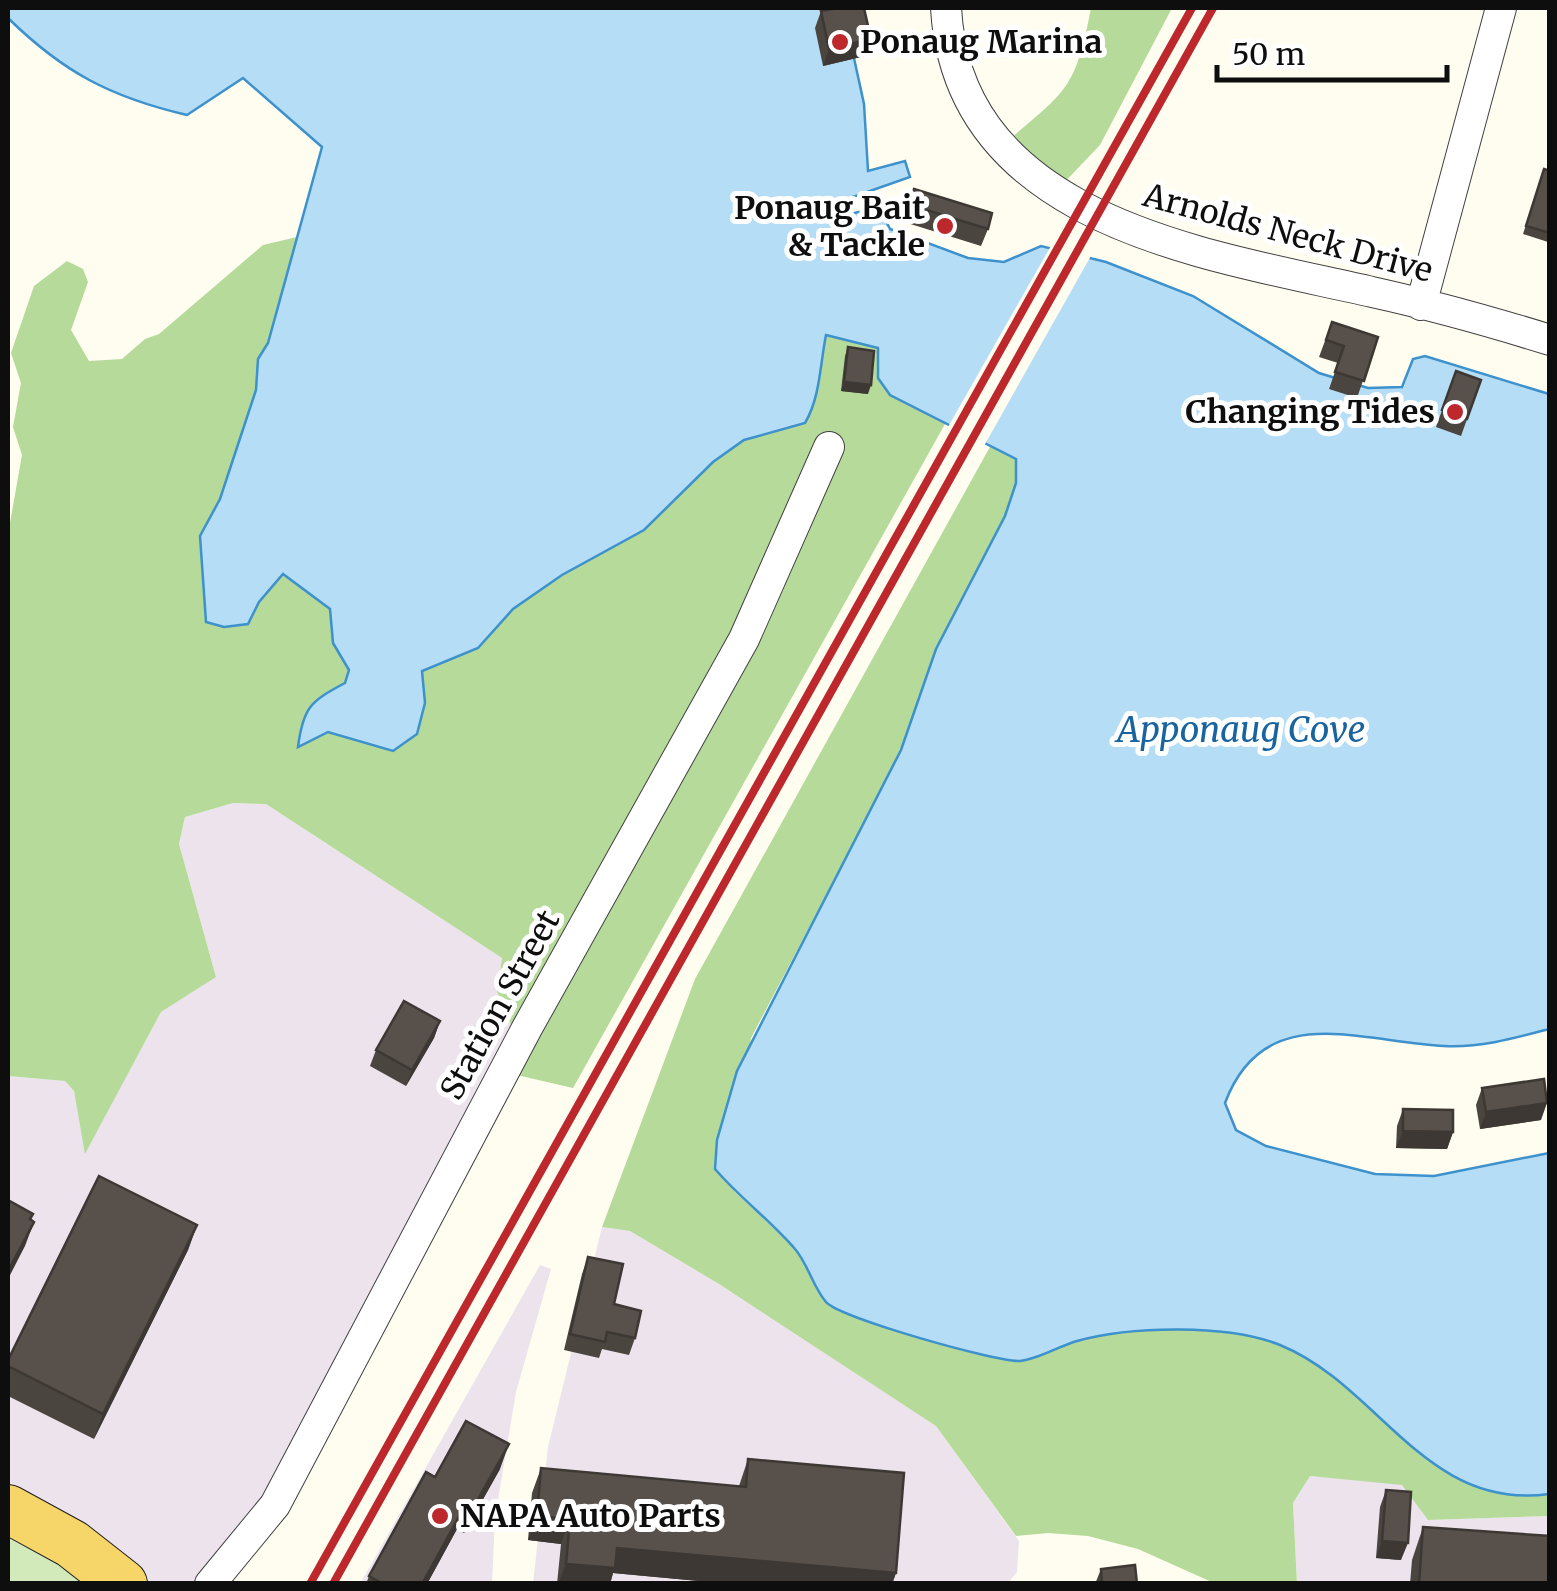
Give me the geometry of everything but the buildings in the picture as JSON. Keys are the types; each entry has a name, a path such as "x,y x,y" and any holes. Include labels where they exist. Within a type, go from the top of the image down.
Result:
{"main road":[{"path":"8,1509 72,1544 123,1584"}],"street":[{"name":"Arnolds Neck Drive","path":"946,8 952,61 981,124 1065,199 1174,244 1550,340"},
{"path":"1421,305 1502,8"},
{"name":"Station Street","path":"210,1584 275,1506 526,1028 744,639 829,447"}],"shaded area":[{"path":"233,803 266,804 502,958 497,991 518,1042 274,1507 208,1583 119,1583 8,1509 8,1076 65,1081 74,1091 86,1152 161,1012 216,977 179,844 185,817"},
{"path":"602,1227 630,1231 719,1284 936,1426 1019,1541 1017,1572 1008,1583 533,1584 548,1447"},
{"path":"540,1265 551,1269 516,1392 495,1518 492,1583 360,1584"},
{"path":"1310,1476 1402,1484 1428,1520 1549,1516 1549,1583 1297,1583 1293,1503"}],"green space":[{"path":"1091,8 1172,8 1100,145 1059,188 1002,146 1064,88 1079,58"},
{"path":"297,237 268,343 258,359 256,390 220,499 200,537 248,624 259,602 283,574 330,608 333,643 349,670 346,683 301,725 299,746 327,732 393,751 417,734 425,703 421,671 477,648 512,609 562,575 644,530 713,462 744,440 805,423 817,392 826,335 878,348 878,378 890,394 978,439 945,424 573,1088 504,1072 518,1042 497,991 502,958 266,804 233,803 185,817 179,844 216,977 161,1012 85,1154 74,1091 65,1081 8,1076 8,534 22,455 13,427 21,383 11,353 34,286 67,261 83,269 88,282 71,330 89,361 122,359 145,339 159,334 263,245"},
{"path":"991,446 1017,459 1016,483 1005,516 884,785 751,1038 734,1191 796,1249 827,1304 1017,1360 1104,1335 1154,1330 1207,1330 1278,1344 1313,1362 1434,1464 1467,1483 1505,1494 1549,1494 1549,1516 1428,1520 1402,1485 1310,1476 1293,1503 1297,1584 1214,1583 1138,1549 1088,1536 1016,1536 936,1426 719,1284 630,1231 602,1227 695,979"},
{"path":"8,1509 119,1584 8,1584"}],"water":[{"name":"Apponaug Cove","path":"8,8 843,8 864,104 868,171 905,161 910,177 816,210 822,221 879,207 890,229 968,258 1004,262 1041,246 1106,262 1193,296 1319,373 1368,388 1402,387 1413,359 1425,356 1549,394 1549,1029 1497,1042 1457,1046 1348,1035 1289,1038 1264,1050 1242,1071 1225,1103 1236,1130 1266,1146 1375,1174 1434,1176 1549,1153 1549,1494 1506,1494 1469,1484 1435,1465 1315,1364 1259,1338 1207,1331 1124,1332 1077,1341 1020,1361 952,1347 859,1318 826,1302 795,1249 715,1169 717,1140 737,1071 901,750 936,649 1005,516 1016,483 1016,459 890,395 878,378 878,348 826,335 817,392 805,423 744,440 713,462 644,530 562,575 513,609 478,648 422,671 425,703 417,734 393,751 328,732 298,747 306,714 324,695 345,683 349,670 333,643 330,609 283,574 259,602 248,624 224,627 206,622 200,536 220,499 256,390 258,359 268,343 322,147 243,78 187,115 111,91 69,68 28,37 8,18"}],"pier":[{"path":"1052,244 1092,254 984,446 948,427"}],"railway":[{"path":"310,1584 1192,8"},
{"path":"333,1584 1213,8"}],"place":[{"name":"Ponaug Marina","path":"840,42"},
{"name":"Ponaug Bait & Tackle","path":"945,226"},
{"name":"Changing Tides","path":"1455,412"},
{"name":"NAPA Auto Parts","path":"440,1516"}]}
